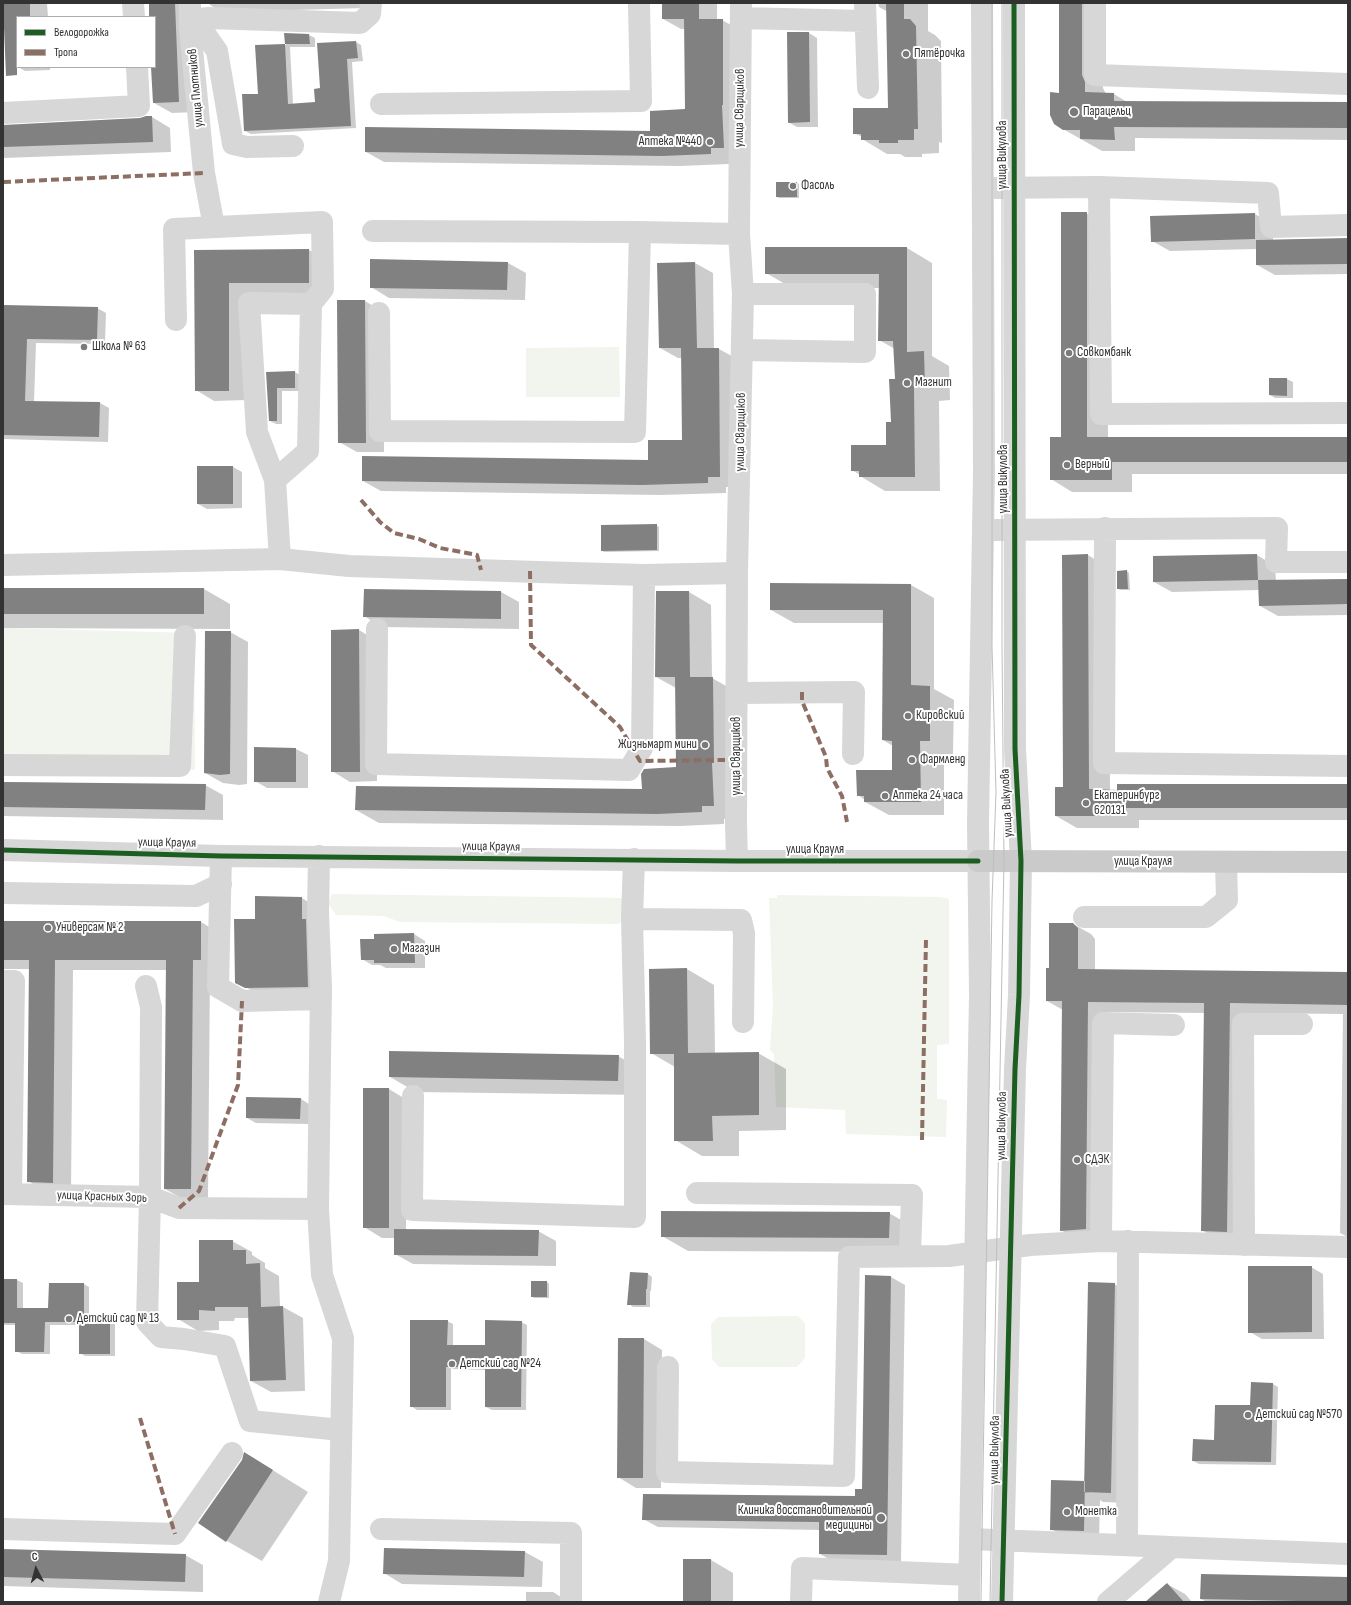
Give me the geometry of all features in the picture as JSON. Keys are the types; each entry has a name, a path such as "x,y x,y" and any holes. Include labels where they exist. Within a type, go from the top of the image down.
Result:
{"main road":[{"name":"улица Крауля","path":"978,861 1348,862"}],"street":[{"path":"134,3 134,16"},
{"path":"190,17 360,23 370,14 371,3"},
{"path":"381,104 640,101 639,3"},
{"name":"улица Викулова","path":"969,1602 980,995 978,861 983,530 982,3"},
{"name":"улица Викулова","path":"1002,1602 1015,1069 1019,995 1021,861 1016,749 1014,3"},
{"path":"1095,3 1095,75 1348,84"},
{"path":"741,10 865,12 868,88"},
{"name":"улица Сварщиков","path":"737,861 737,573 743,350 743,294 739,234 741,10"},
{"path":"190,17 203,31 217,51 233,144 247,148 293,146"},
{"name":"улица Плотников","path":"190,17 204,173 214,227"},
{"path":"3,113 139,106 137,68"},
{"path":"983,188 1100,187 1268,193 1272,227 1348,225"},
{"path":"1100,187 1101,414 1348,413"},
{"path":"176,320 174,229 322,222 324,289 311,304 308,451 275,480"},
{"path":"373,231 739,234"},
{"path":"379,314 380,431 635,432 640,232"},
{"path":"743,294 865,294 865,352 743,350"},
{"path":"280,559 275,480 257,432 249,302 311,304"},
{"path":"1105,528 1104,763 1348,766"},
{"path":"983,530 1277,528 1276,562 1348,562"},
{"path":"3,565 280,559 349,566 644,575 737,573"},
{"path":"377,629 376,764 629,770 642,748 644,575"},
{"path":"3,765 180,766 185,636"},
{"path":"737,693 854,692 853,754"},
{"name":"улица Крауля","path":"3,850 221,856 737,861 978,861"},
{"path":"221,856 218,987 242,1001 320,999"},
{"path":"319,856 318,913 320,999 318,1209 322,1275 343,1338 339,1561 329,1602"},
{"path":"412,1096 412,1210 635,1217 635,1041 632,919 634,859"},
{"path":"1084,917 1206,917 1227,900 1226,862"},
{"path":"3,893 196,896 221,884"},
{"path":"632,919 741,920 744,933 743,1022"},
{"path":"3,981 14,981 7,1194"},
{"path":"146,986 151,1007 150,1197 147,1322 161,1337 184,1339 224,1346 250,1421 331,1429 341,1428"},
{"path":"1101,1241 1103,1023 1174,1025"},
{"path":"1244,1245 1243,1024 1302,1024"},
{"path":"696,1193 912,1195 910,1255"},
{"name":"улица Красных Зорь","path":"7,1194 150,1197 179,1208 318,1209"},
{"path":"668,1367 667,1472 844,1476 849,1257 910,1255 949,1256 1010,1248 1101,1241 1348,1247"},
{"path":"1127,1545 1128,1242"},
{"path":"3,1529 175,1534 232,1453"},
{"path":"381,1530 571,1533 571,1602"},
{"path":"970,1539 1348,1554"},
{"path":"1108,1602 1172,1547"},
{"path":"801,1602 802,1568 969,1575"}],"shaded area":[{"path":"619,347 620,397 526,397 526,348"},
{"path":"3,628 194,633 195,770 3,760"},
{"path":"332,894 624,898 624,917 619,924 400,922 384,916 336,915 328,903"},
{"path":"777,895 940,897 949,899 949,1044 937,1045 937,1099 947,1100 946,1137 846,1134 845,1110 776,1107 774,1054 770,1050 773,1006 769,898 777,898"},
{"path":"798,1316 805,1323 805,1358 797,1367 719,1367 712,1359 711,1324 718,1317"}],"building":[{"path":"3,3 30,3 30,16 16,16 17,75 6,76"},
{"path":"149,3 175,3 179,102 153,103 151,68 156,68 156,16 149,16"},
{"path":"662,3 699,3 699,19 723,19 722,105 724,148 711,148 711,154 662,156 365,152 365,127 650,131 650,111 685,109 684,19 662,19"},
{"path":"886,3 904,3 904,19 910,19 916,26 918,129 914,129 914,140 898,140 898,143 879,143 879,140 861,140 861,134 853,134 853,108 888,108"},
{"path":"1059,3 1082,3 1082,75 1085,82 1085,92 1114,93 1114,101 1348,102 1348,128 1114,127 1115,140 1080,139 1080,130 1063,130 1054,124 1050,115 1050,92 1059,93"},
{"path":"787,32 809,32 810,122 788,123"},
{"path":"284,33 309,34 310,44 285,44"},
{"path":"356,41 358,58 347,59 351,126 244,131 242,94 258,94 255,45 285,44 288,104 315,102 314,89 320,88 317,43"},
{"path":"152,116 153,142 3,147 3,125 140,118"},
{"path":"776,182 797,182 797,197 776,197"},
{"path":"1061,212 1087,212 1087,437 1348,437 1348,462 1112,462 1112,480 1050,480 1050,437 1061,437"},
{"path":"1255,213 1255,239 1151,242 1150,216"},
{"path":"1348,238 1348,264 1256,265 1256,240"},
{"path":"765,247 907,247 907,352 924,351 925,386 914,387 915,477 859,477 859,471 851,471 851,445 886,445 886,422 891,422 889,379 895,379 893,341 878,341 879,274 765,274"},
{"path":"309,249 309,283 229,283 229,391 195,391 194,250"},
{"path":"370,259 508,262 507,290 370,288"},
{"path":"695,262 697,348 719,348 720,477 708,477 708,483 642,485 362,481 362,456 648,460 648,440 682,440 681,348 659,348 657,263"},
{"path":"337,300 365,300 366,443 338,443"},
{"path":"3,305 98,307 97,340 27,339 25,401 100,402 99,437 3,435"},
{"path":"295,371 295,388 277,388 277,421 269,421 266,372"},
{"path":"1269,378 1287,378 1287,396 1269,395"},
{"path":"197,466 233,466 233,504 197,504"},
{"path":"657,524 657,550 601,551 601,525"},
{"path":"1088,554 1089,789 1117,790 1117,784 1348,784 1348,808 1118,808 1118,816 1055,816 1055,787 1063,787 1062,555"},
{"path":"1257,554 1258,580 1153,582 1153,556"},
{"path":"1127,570 1128,589 1117,589 1117,571"},
{"path":"1348,579 1348,604 1259,606 1258,580"},
{"path":"770,583 911,584 911,685 930,686 930,741 920,741 921,802 864,802 864,796 857,796 856,770 892,770 892,741 882,740 883,610 770,610"},
{"path":"3,588 204,588 204,614 3,614"},
{"path":"364,589 501,591 501,619 363,617"},
{"path":"656,591 689,591 690,677 713,677 714,763 712,763 714,806 702,806 702,812 657,814 355,810 356,786 642,789 641,774 644,769 676,767 675,677 655,677"},
{"path":"359,629 360,772 331,772 331,630"},
{"path":"205,631 231,631 230,774 220,775 204,773"},
{"path":"254,747 296,748 296,782 254,782"},
{"path":"3,782 206,784 205,810 3,807"},
{"path":"255,896 302,897 302,919 306,919 308,987 245,988 235,983 234,919 255,919"},
{"path":"3,921 201,921 201,960 193,960 191,1189 164,1189 166,960 55,960 53,1183 27,1182 29,960 3,960"},
{"path":"1049,923 1073,923 1078,928 1078,969 1348,972 1348,1005 1230,1003 1227,1232 1201,1231 1204,1003 1088,1002 1086,1229 1060,1231 1062,1001 1046,1001 1046,968 1049,968"},
{"name":"Магазин","path":"414,933 415,963 374,963 374,960 361,960 360,939 374,939 374,934"},
{"path":"687,968 688,1053 759,1052 759,1115 712,1116 713,1141 674,1141 674,1054 650,1054 649,969"},
{"path":"389,1051 619,1055 618,1081 389,1077"},
{"path":"363,1088 389,1088 389,1228 363,1228"},
{"path":"246,1097 301,1098 300,1119 246,1118"},
{"path":"661,1211 890,1212 889,1238 661,1237"},
{"path":"394,1229 539,1230 538,1256 394,1255"},
{"path":"199,1240 233,1240 233,1250 246,1250 246,1264 260,1263 261,1307 283,1306 286,1380 250,1381 248,1307 215,1307 215,1311 199,1310 199,1320 177,1320 177,1282 199,1282"},
{"path":"1248,1266 1312,1266 1312,1332 1248,1333"},
{"path":"630,1272 648,1273 646,1305 627,1305"},
{"path":"865,1275 891,1276 887,1555 819,1554 819,1522 642,1520 643,1494 855,1496 855,1489 862,1489"},
{"path":"3,1279 17,1279 17,1308 48,1308 49,1283 84,1283 84,1314 110,1314 110,1354 79,1354 79,1322 45,1322 44,1352 15,1352 15,1323 3,1323"},
{"path":"531,1281 547,1281 547,1297 531,1297"},
{"path":"1088,1282 1115,1283 1111,1493 1084,1492"},
{"path":"410,1320 448,1320 447,1345 485,1345 485,1320 522,1321 521,1407 485,1407 485,1367 446,1367 446,1407 410,1407"},
{"path":"618,1338 644,1338 643,1478 617,1478"},
{"path":"1251,1382 1273,1383 1271,1462 1192,1461 1193,1439 1214,1440 1215,1405 1250,1405"},
{"path":"244,1452 273,1470 226,1542 198,1523 242,1460"},
{"name":"Монетка","path":"1051,1480 1085,1481 1084,1531 1050,1530"},
{"path":"384,1548 525,1551 524,1577 383,1574"},
{"path":"3,1549 186,1554 185,1582 3,1577"},
{"path":"683,1559 711,1559 711,1602 683,1602"},
{"path":"1201,1574 1348,1577 1348,1602 1200,1599"},
{"path":"1167,1583 1184,1602 1145,1602"}],"tram line":[{"path":"981,1602 992,901 996,792 992,646 992,3"},
{"path":"990,1602 1004,861 1002,645 1002,3"}],"marked path":[{"path":"3,182 204,173"},
{"path":"361,500 380,522 394,533 419,539 440,548 477,555 481,570"},
{"path":"530,571 531,645 620,727 640,761 725,760"},
{"path":"802,692 802,701 826,757 827,768 842,796 847,822"},
{"path":"922,1140 926,939"},
{"path":"179,1208 199,1191 238,1085 242,1001"},
{"path":"140,1418 175,1534"}],"cycle path":[{"path":"1002,1602 1015,1069 1019,995 1021,861 1015,749 1014,3"},
{"path":"3,850 221,856 737,861 978,861"}],"place":[{"name":"Пятёрочка","path":"906,54"},
{"name":"Парацельц","path":"1074,112"},
{"name":"Аптека №440","path":"710,142"},
{"name":"Фасоль","path":"793,186"},
{"name":"Школа № 63","path":"84,347"},
{"name":"Совкомбанк","path":"1069,353"},
{"name":"Магнит","path":"907,383"},
{"name":"Верный","path":"1067,465"},
{"name":"Кировский","path":"908,716"},
{"name":"Жизньмарт мини","path":"705,745"},
{"name":"Фармленд","path":"912,760"},
{"name":"Аптека 24 часа","path":"885,796"},
{"name":"Екатеринбург 620131","path":"1086,803"},
{"name":"Универсам № 2","path":"48,928"},
{"name":"Магазин","path":"394,949"},
{"name":"СДЭК","path":"1077,1160"},
{"name":"Детский сад № 13","path":"69,1319"},
{"name":"Детский сад №24","path":"452,1364"},
{"name":"Детский сад №570","path":"1248,1415"},
{"name":"Монетка","path":"1067,1512"},
{"name":"Клиника восстановительной медицины","path":"881,1518"}]}
